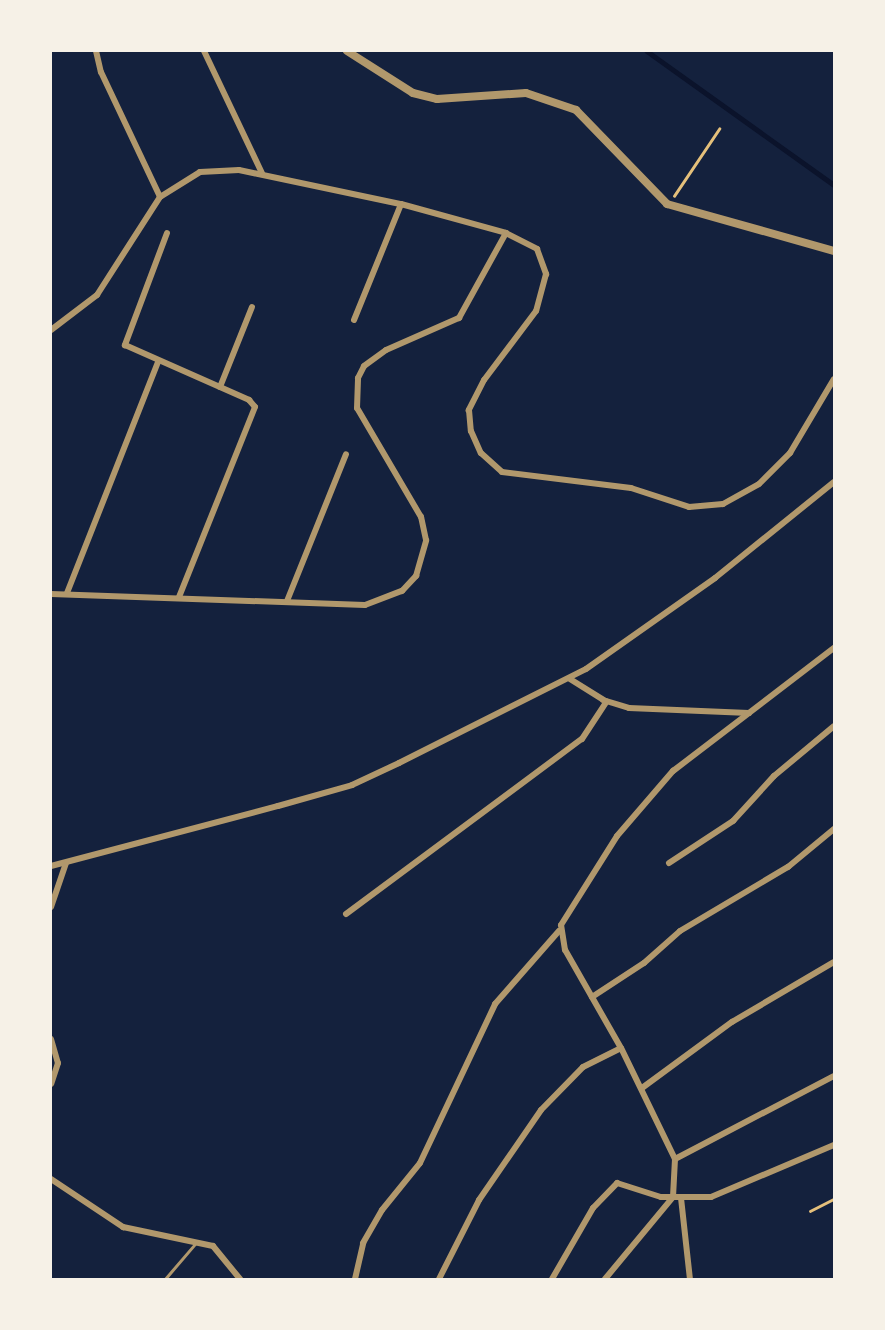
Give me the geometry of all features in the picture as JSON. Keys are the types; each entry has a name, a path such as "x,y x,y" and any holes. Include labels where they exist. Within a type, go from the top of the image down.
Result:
{"street":[{"path":"96,51 101,72 160,197"},
{"path":"204,51 262,173"},
{"path":"347,51 413,93 437,99 526,93 576,110 667,204 834,251"},
{"path":"51,330 97,295 160,197 200,172 219,169 262,173 401,204 506,233 537,249 546,274 536,311 484,380 469,410 471,431 481,453 502,472 631,488 689,507 723,505 759,484 790,453 834,379"},
{"path":"354,320 401,204"},
{"path":"167,233 124,343 159,362 250,400 255,407 179,597"},
{"path":"51,594 365,605 402,591 415,576 426,540 421,517 357,408 358,378 364,366 386,350 459,318 506,233"},
{"path":"220,387 252,307"},
{"path":"67,593 159,362"},
{"path":"287,601 346,454"},
{"path":"51,866 352,785 570,679 715,578 834,482"},
{"path":"355,1279 363,1243 382,1210 420,1163 495,1004 559,931 589,877 637,809 673,771 834,648"},
{"path":"570,679 607,701 645,711 750,713"},
{"path":"346,914 582,740 607,701"},
{"path":"669,863 733,821 774,776 834,726"},
{"path":"592,997 644,963 680,932 788,867 834,829"},
{"path":"51,908 66,863"},
{"path":"559,931 642,1088 675,1159 677,1198 690,1279"},
{"path":"642,1088 732,1022 834,962"},
{"path":"51,1039 58,1063 51,1084"},
{"path":"439,1279 479,1200 541,1110 583,1067 621,1048"},
{"path":"675,1159 834,1076"},
{"path":"552,1279 575,1237 613,1185 625,1183 653,1195 677,1198 723,1193 834,1145"},
{"path":"51,1179 123,1227 217,1248 240,1279"},
{"path":"605,1279 677,1198"}],"lane":[{"path":"165,1279 196,1243"}],"path":[{"path":"667,204 719,129"},
{"path":"810,1211 834,1199"}],"waterway":[{"path":"647,51 834,185"}]}
